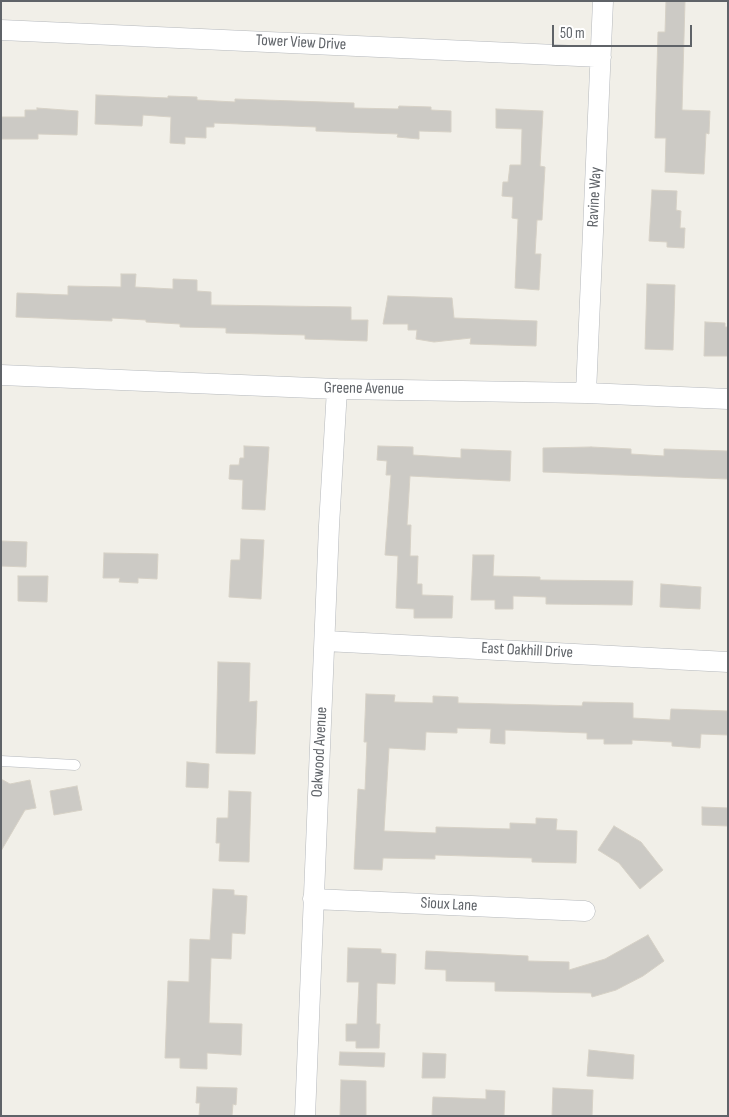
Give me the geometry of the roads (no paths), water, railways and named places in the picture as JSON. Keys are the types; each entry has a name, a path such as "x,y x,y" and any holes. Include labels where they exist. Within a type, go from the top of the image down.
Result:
{"street":[{"name":"Ravine Way","path":"586,393 604,1"},
{"name":"Tower View Drive","path":"1,30 601,57"},
{"name":"Greene Avenue","path":"1,375 337,389 586,393 728,399"},
{"name":"Oakwood Avenue","path":"305,1116 313,899 337,389"},
{"name":"East Oakhill Drive","path":"326,641 728,662"},
{"name":"Sioux Lane","path":"313,899 585,911"}],"lane":[{"path":"1,761 75,765"}]}
